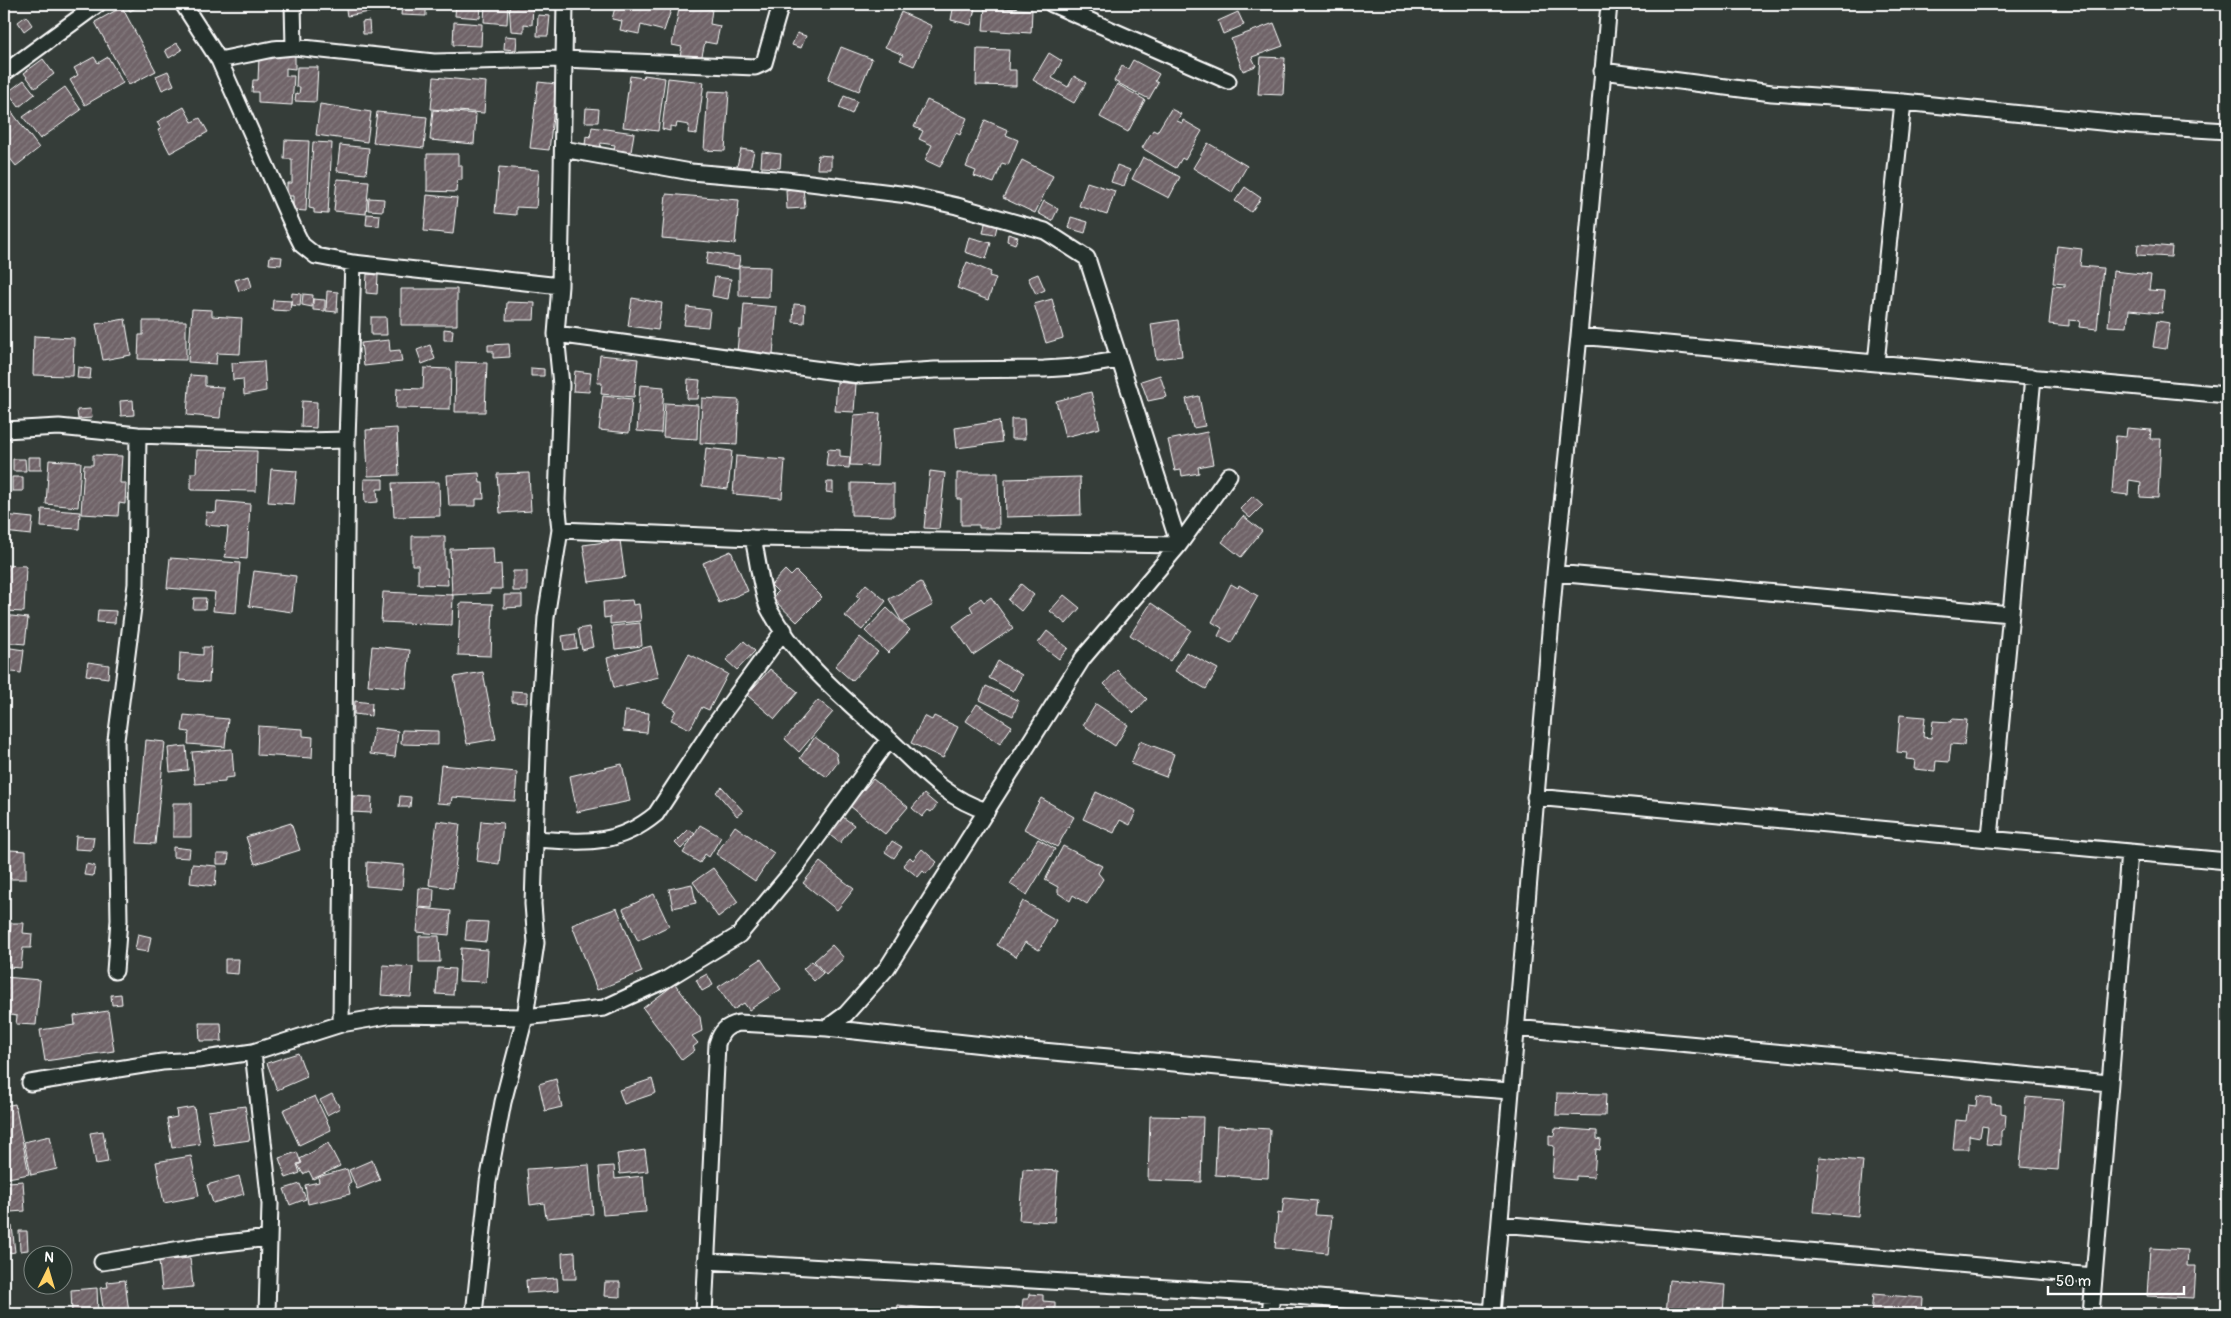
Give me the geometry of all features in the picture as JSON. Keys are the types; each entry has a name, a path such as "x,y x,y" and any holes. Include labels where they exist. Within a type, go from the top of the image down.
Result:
{"street":[{"path":"4,74 98,4"},
{"path":"183,4 219,60 302,244 316,256 354,263 560,286"},
{"path":"293,4 294,47"},
{"path":"474,1314 488,1182 503,1102 525,1017 536,943 533,904 539,723 546,617 560,530 557,500 561,385 556,334 560,286 565,4"},
{"path":"219,60 294,47 434,62 563,59 755,67 764,63 781,4"},
{"path":"1052,4 1228,81"},
{"path":"706,1261 1272,1294 1492,1313 1535,797 1579,336 1608,4"},
{"path":"1602,71 1772,93 1903,102 2131,125 2227,130"},
{"path":"1876,364 1903,102"},
{"path":"563,149 692,172 786,180 908,195 957,206 1045,231 1087,258 1118,360 1179,545"},
{"path":"341,1024 347,440 354,263"},
{"path":"556,334 859,375 935,370 1044,369 1075,367 1118,360"},
{"path":"1579,336 2227,395"},
{"path":"1990,838 2034,377"},
{"path":"4,430 59,427 138,436 305,441 347,440"},
{"path":"115,971 119,920 116,740 136,584 138,436"},
{"path":"827,1028 846,1014 887,968 1083,658 1179,545 1229,475"},
{"path":"560,530 753,538 1179,545"},
{"path":"753,538 768,608 796,649 830,686 947,792 972,806 987,810"},
{"path":"1555,573 2010,614"},
{"path":"536,839 587,843 608,840 656,814 713,727 784,630"},
{"path":"30,1083 162,1062 198,1060 253,1052 341,1024 393,1015 413,1014 439,1018 525,1017 604,1008 665,980 739,935 795,868 889,739"},
{"path":"1535,797 2227,861"},
{"path":"2091,1314 2129,852"},
{"path":"704,1314 717,1044 720,1034 728,1026 740,1023 827,1028 1340,1078 1510,1091"},
{"path":"1516,1028 2109,1083"},
{"path":"253,1052 270,1204 267,1314"},
{"path":"1500,1224 2094,1276"},
{"path":"102,1262 199,1246 269,1238"},
{"path":"1270,1314 1272,1294"}],"building":[{"path":"125,4 143,4 130,11"},
{"path":"345,4 369,4 370,12 347,16"},
{"path":"402,4 426,4 426,16 401,15"},
{"path":"456,4 481,4 480,18 455,16"},
{"path":"485,4 508,4 507,24 484,22"},
{"path":"509,4 533,4 532,25 524,24 524,32 511,31"},
{"path":"616,4 673,4 664,31 641,25 639,34 620,30 622,21 612,19"},
{"path":"680,4 712,9 710,24 720,26 716,44 705,42 701,60 680,56 682,47 672,45"},
{"path":"954,4 976,4 971,25 951,20"},
{"path":"984,4 1017,4 1016,8"},
{"path":"122,7 156,71 129,85 95,22"},
{"path":"985,7 1032,10 1031,33 983,30"},
{"path":"901,12 932,26 914,66 900,60 903,55 885,47"},
{"path":"1238,12 1244,25 1223,34 1218,21"},
{"path":"538,15 550,16 548,36 537,36"},
{"path":"26,16 32,25 24,31 18,22"},
{"path":"369,21 370,34 363,34 362,22"},
{"path":"454,22 482,24 481,46 453,45"},
{"path":"1274,23 1283,46 1252,57 1256,66 1243,71 1231,39"},
{"path":"797,33 806,36 801,48 792,45"},
{"path":"505,36 517,37 516,50 504,49"},
{"path":"177,43 182,50 169,58 165,50"},
{"path":"841,47 872,59 859,91 828,79"},
{"path":"977,49 1009,50 1008,70 1016,70 1016,86 976,85"},
{"path":"1049,53 1062,61 1052,78 1068,87 1074,76 1086,83 1074,103 1033,80"},
{"path":"273,54 295,55 295,69 286,68 286,76 294,76 292,105 258,103 258,92 252,92 253,80 258,80 259,57 273,57"},
{"path":"94,57 98,63 108,57 123,83 85,105 70,80 78,75 74,68"},
{"path":"1261,57 1285,58 1283,95 1258,94"},
{"path":"43,59 54,74 35,88 24,73"},
{"path":"1133,60 1159,74 1155,81 1158,83 1149,99 1114,81 1122,66 1128,69"},
{"path":"297,67 318,67 316,102 295,101 296,93 299,94 300,87 296,87"},
{"path":"168,71 174,85 162,90 156,76"},
{"path":"644,75 665,78 658,131 623,127 630,76 643,78"},
{"path":"434,77 486,82 484,113 431,109"},
{"path":"668,78 704,82 697,134 688,133 689,125 677,123 676,127 670,126 670,131 662,129"},
{"path":"24,80 35,94 19,107 8,92"},
{"path":"538,82 557,84 549,150 530,148"},
{"path":"1117,84 1145,100 1128,132 1100,117"},
{"path":"65,87 81,110 40,139 23,117"},
{"path":"708,91 729,92 725,151 704,150"},
{"path":"844,96 857,101 852,114 839,108"},
{"path":"927,100 967,118 960,135 956,133 940,167 925,160 932,145 919,139 923,131 914,127"},
{"path":"320,104 371,112 367,142 316,135"},
{"path":"184,107 192,122 200,118 208,132 170,153 158,130 161,129 157,122"},
{"path":"586,108 599,109 598,122 585,122"},
{"path":"1171,109 1181,114 1177,121 1182,123 1183,120 1202,131 1185,160 1182,158 1176,168 1142,148 1153,130 1157,132"},
{"path":"433,110 476,114 474,144 430,140"},
{"path":"11,111 39,148 16,166 4,151 4,117"},
{"path":"377,112 427,117 424,148 373,143"},
{"path":"985,120 1008,130 1006,135 1018,140 1008,165 1002,163 994,183 974,176 976,171 966,167"},
{"path":"592,127 634,133 631,152 614,150 615,145 601,143 600,147 585,145 586,136 590,137"},
{"path":"285,140 309,141 306,211 293,210 293,196 287,196 287,183 292,183 292,159 284,159"},
{"path":"313,142 332,143 328,214 314,213 314,209 309,208"},
{"path":"1208,143 1247,166 1232,192 1193,168"},
{"path":"340,145 369,148 366,174 337,171"},
{"path":"741,149 754,151 750,169 737,166"},
{"path":"762,152 781,154 780,168 761,167"},
{"path":"427,154 458,154 458,165 462,165 462,180 457,180 456,192 427,191"},
{"path":"818,155 831,156 831,169 817,169"},
{"path":"1143,157 1180,177 1169,198 1132,179"},
{"path":"1022,160 1053,176 1035,213 1003,198"},
{"path":"1117,165 1130,170 1124,186 1111,182"},
{"path":"499,167 539,170 536,208 516,207 516,215 495,213"},
{"path":"337,179 369,181 366,214 334,211"},
{"path":"1087,182 1115,191 1107,215 1079,206"},
{"path":"1245,187 1261,198 1251,212 1235,201"},
{"path":"803,188 805,208 787,209 786,190"},
{"path":"666,194 739,200 735,244 662,238"},
{"path":"427,195 457,198 453,234 424,231"},
{"path":"369,198 384,199 383,211 368,210"},
{"path":"1044,201 1058,209 1052,221 1038,213"},
{"path":"367,214 380,215 379,226 366,225"},
{"path":"1071,217 1088,222 1085,233 1068,228"},
{"path":"986,219 998,222 995,235 983,233"},
{"path":"1008,234 1018,237 1015,244 1007,241"},
{"path":"969,237 991,243 986,259 965,252"},
{"path":"2138,244 2172,247 2171,257 2137,255"},
{"path":"2057,246 2082,249 2080,266 2103,268 2097,329 2079,327 2080,321 2069,320 2069,326 2049,324 2053,286 2065,287 2065,284 2053,283"},
{"path":"708,252 740,257 738,269 706,264"},
{"path":"270,256 282,257 281,265 269,264"},
{"path":"967,262 991,272 989,276 996,278 988,300 957,288"},
{"path":"739,266 770,267 769,297 739,296"},
{"path":"2113,271 2151,275 2149,290 2164,291 2162,313 2129,310 2127,327 2108,326"},
{"path":"367,274 378,275 377,294 366,293"},
{"path":"1038,274 1045,290 1036,294 1028,278"},
{"path":"249,276 252,287 239,291 235,280"},
{"path":"715,277 731,279 728,299 712,296"},
{"path":"401,289 457,289 457,325 401,325"},
{"path":"327,291 338,292 337,312 326,311"},
{"path":"292,293 301,294 300,306 291,305"},
{"path":"303,294 313,295 312,307 302,305"},
{"path":"632,298 662,303 658,330 628,326"},
{"path":"313,299 325,300 325,311 313,310"},
{"path":"1052,299 1063,338 1046,343 1034,304"},
{"path":"273,300 291,301 290,311 272,310"},
{"path":"507,302 535,303 534,320 506,320"},
{"path":"744,304 777,307 773,355 737,352 739,330 742,330"},
{"path":"794,304 805,305 804,323 793,322"},
{"path":"687,307 710,310 708,327 684,325"},
{"path":"192,309 212,310 212,316 242,318 240,354 217,353 216,364 188,362"},
{"path":"371,317 386,317 387,335 371,335"},
{"path":"125,319 131,355 103,360 96,324"},
{"path":"1178,320 1182,356 1156,359 1151,324"},
{"path":"143,321 186,321 186,360 138,359 139,335 143,335"},
{"path":"2157,321 2170,323 2166,349 2153,347"},
{"path":"444,329 453,330 452,340 444,340"},
{"path":"34,336 74,338 73,376 33,375"},
{"path":"389,340 390,351 400,350 402,362 364,366 361,343"},
{"path":"509,344 510,357 493,358 493,351 488,351 488,345"},
{"path":"430,345 435,359 422,364 417,350"},
{"path":"600,355 638,359 634,397 601,394 602,383 597,383"},
{"path":"264,361 266,391 244,395 243,379 233,380 232,363"},
{"path":"456,362 487,363 485,412 455,412"},
{"path":"78,367 91,369 90,379 77,378"},
{"path":"424,368 451,369 450,409 396,408 397,388 423,389"},
{"path":"531,368 544,369 544,376 531,376"},
{"path":"575,371 591,373 589,392 573,391"},
{"path":"190,375 205,376 205,386 223,387 220,418 187,415"},
{"path":"1160,375 1167,397 1148,401 1141,381"},
{"path":"688,379 700,380 698,399 687,399"},
{"path":"837,382 856,384 854,412 835,411"},
{"path":"640,385 664,387 661,433 637,431"},
{"path":"1091,392 1100,428 1065,437 1056,401"},
{"path":"603,396 632,399 629,433 599,430"},
{"path":"1199,396 1205,426 1193,428 1186,399"},
{"path":"702,398 739,400 737,445 700,443"},
{"path":"133,400 134,415 121,416 120,401"},
{"path":"302,401 317,402 316,428 301,427"},
{"path":"665,403 698,405 697,439 663,437"},
{"path":"91,409 92,418 78,419 77,410"},
{"path":"880,413 877,466 850,465 854,415"},
{"path":"1011,419 1024,419 1025,439 1011,439"},
{"path":"999,421 1002,442 957,448 955,428"},
{"path":"397,428 399,475 368,476 366,430"},
{"path":"2127,428 2151,430 2150,439 2161,439 2158,498 2140,497 2141,482 2129,480 2128,495 2112,493 2116,436 2126,437"},
{"path":"1207,432 1213,464 1198,467 1199,473 1182,476 1181,470 1175,471 1168,440"},
{"path":"706,448 732,451 728,489 702,486"},
{"path":"828,449 840,450 840,456 850,457 849,468 826,466"},
{"path":"197,450 257,451 256,491 191,490 191,473 196,473"},
{"path":"93,455 122,456 120,483 126,483 125,504 119,503 118,516 81,514 84,465 93,465"},
{"path":"736,456 785,460 782,498 733,494"},
{"path":"28,457 41,457 41,470 28,470"},
{"path":"13,459 25,459 26,471 13,471"},
{"path":"49,460 81,462 78,507 46,504"},
{"path":"271,469 297,471 294,504 268,502"},
{"path":"930,471 945,473 939,529 924,528"},
{"path":"479,473 480,483 483,483 484,499 476,499 476,506 449,506 447,475"},
{"path":"529,473 531,511 500,513 497,474"},
{"path":"957,473 998,473 999,528 979,528 979,525 961,525 961,499 957,499"},
{"path":"12,477 23,477 23,491 12,491"},
{"path":"1080,477 1081,515 1006,517 1005,479"},
{"path":"364,479 383,479 383,489 377,489 378,502 365,503"},
{"path":"439,482 440,516 394,517 392,483"},
{"path":"827,482 833,482 833,493 826,492"},
{"path":"851,483 894,484 894,516 851,515"},
{"path":"1253,496 1263,505 1250,518 1240,509"},
{"path":"217,501 250,504 247,559 225,557 228,527 205,525 206,512 216,513"},
{"path":"42,509 80,512 79,529 41,527"},
{"path":"4,515 33,518 31,535 4,532"},
{"path":"1243,516 1262,531 1241,557 1222,542"},
{"path":"412,536 445,536 445,568 447,568 448,585 418,584 418,565 412,565"},
{"path":"620,540 625,577 589,582 583,545"},
{"path":"493,548 494,565 501,564 502,589 490,589 490,593 452,595 450,549"},
{"path":"731,551 748,591 719,603 703,563"},
{"path":"170,558 240,563 236,613 213,611 215,592 167,588"},
{"path":"4,565 26,566 24,612 4,611"},
{"path":"785,570 791,576 796,571 822,597 797,622 772,598 778,592 771,585"},
{"path":"254,571 296,576 292,612 249,606"},
{"path":"513,571 527,571 527,591 513,591"},
{"path":"921,582 933,605 902,622 889,599"},
{"path":"866,584 886,601 862,630 845,616 860,598 856,596"},
{"path":"1021,584 1034,595 1021,611 1008,600"},
{"path":"1231,584 1238,588 1239,585 1258,596 1231,643 1218,636 1222,628 1212,622"},
{"path":"383,592 453,595 452,625 381,622"},
{"path":"504,595 522,595 522,607 504,608"},
{"path":"1064,595 1080,608 1066,624 1050,611"},
{"path":"991,597 1013,628 973,655 953,626 973,612 970,606 981,598 984,602"},
{"path":"194,598 206,598 205,609 193,609"},
{"path":"632,600 633,605 639,604 641,621 610,624 610,617 604,618 603,602"},
{"path":"460,603 493,604 491,656 458,655"},
{"path":"1151,603 1191,630 1170,661 1130,635"},
{"path":"887,608 910,630 888,653 865,631"},
{"path":"98,610 116,611 115,623 97,622"},
{"path":"4,615 28,618 25,644 4,642"},
{"path":"640,623 642,646 615,649 612,626"},
{"path":"589,627 593,647 582,650 578,629"},
{"path":"1047,631 1068,648 1059,659 1038,643"},
{"path":"575,634 577,648 564,650 562,636"},
{"path":"860,637 878,652 852,681 835,666"},
{"path":"744,641 755,651 737,670 726,660"},
{"path":"372,646 410,650 406,688 368,685"},
{"path":"651,646 659,677 614,688 607,658"},
{"path":"4,647 24,650 21,673 4,671"},
{"path":"203,647 211,647 209,682 179,680 180,653 203,655"},
{"path":"1186,652 1218,669 1206,689 1175,671"},
{"path":"689,654 728,674 709,710 702,707 690,729 671,720 676,710 663,703"},
{"path":"998,661 1022,675 1013,691 989,678"},
{"path":"88,662 109,665 108,678 86,675"},
{"path":"770,669 798,692 775,719 747,695"},
{"path":"1117,670 1147,699 1134,713 1104,684"},
{"path":"483,672 496,739 467,744 454,677"},
{"path":"986,686 1019,701 1013,716 980,700"},
{"path":"512,691 527,692 527,703 512,702"},
{"path":"818,700 833,712 799,752 785,739"},
{"path":"355,701 372,703 371,716 354,714"},
{"path":"977,704 1012,726 1000,744 966,721"},
{"path":"1096,704 1128,725 1115,746 1083,725"},
{"path":"625,711 649,713 647,733 623,731"},
{"path":"184,715 228,719 225,747 188,744 189,732 182,731"},
{"path":"1900,715 1925,717 1923,737 1931,738 1933,721 1951,722 1952,719 1967,720 1964,745 1951,744 1949,762 1936,761 1935,771 1914,769 1915,760 1906,759 1907,753 1897,752"},
{"path":"924,716 932,720 934,716 958,727 943,758 911,743"},
{"path":"258,726 303,729 303,736 313,737 312,758 257,755"},
{"path":"374,728 398,731 395,757 370,754"},
{"path":"402,730 438,731 438,745 401,744"},
{"path":"815,737 836,753 838,762 827,777 800,758"},
{"path":"146,740 165,742 155,844 137,843"},
{"path":"1140,741 1174,754 1166,777 1131,764"},
{"path":"186,746 188,770 170,772 168,748"},
{"path":"232,749 234,777 225,778 225,782 195,784 192,752"},
{"path":"622,764 630,801 577,812 570,776"},
{"path":"441,765 517,772 515,801 452,797 451,804 437,803"},
{"path":"873,779 908,807 885,834 850,806"},
{"path":"722,787 743,811 737,816 716,792"},
{"path":"1096,792 1136,811 1130,825 1120,820 1114,833 1083,819"},
{"path":"924,794 937,805 931,812 928,810 922,817 912,808"},
{"path":"353,796 372,797 371,813 352,812"},
{"path":"400,796 411,797 410,807 399,807"},
{"path":"1041,798 1074,817 1057,847 1024,829"},
{"path":"173,803 191,803 191,837 173,837"},
{"path":"840,815 854,825 840,843 826,832"},
{"path":"437,821 460,824 453,888 429,885"},
{"path":"481,821 503,823 499,864 477,861"},
{"path":"291,823 300,850 255,864 246,837"},
{"path":"700,825 721,837 709,857 705,854 700,863 683,853"},
{"path":"735,826 774,853 755,881 716,854"},
{"path":"689,829 695,834 681,849 675,843"},
{"path":"76,836 94,837 92,850 75,849"},
{"path":"1038,839 1055,849 1027,895 1010,884"},
{"path":"892,841 902,847 894,858 885,852"},
{"path":"1063,846 1102,866 1098,873 1103,879 1087,904 1073,895 1070,901 1058,893 1058,887 1045,880"},
{"path":"173,847 190,849 189,858 173,857"},
{"path":"922,849 937,862 926,874 923,871 918,877 903,865 910,857 913,860"},
{"path":"10,850 26,851 26,879 10,879"},
{"path":"217,854 229,854 228,864 217,864"},
{"path":"367,862 404,865 402,889 366,886"},
{"path":"820,862 854,889 837,910 803,883"},
{"path":"86,864 95,866 93,876 84,875"},
{"path":"192,864 217,866 215,886 190,883"},
{"path":"713,868 738,902 718,917 693,882"},
{"path":"692,884 696,903 673,908 669,889"},
{"path":"419,888 434,889 433,908 418,907"},
{"path":"654,894 669,926 638,941 623,909"},
{"path":"1023,901 1056,920 1039,950 1025,942 1016,957 997,945"},
{"path":"419,908 451,911 449,935 417,932"},
{"path":"617,908 642,972 597,990 572,925"},
{"path":"467,921 488,922 486,942 465,940"},
{"path":"11,923 24,923 23,933 32,934 31,948 23,948 21,968 8,967"},
{"path":"138,934 151,937 148,952 135,950"},
{"path":"419,936 439,936 440,962 419,962"},
{"path":"832,945 844,958 826,975 814,961"},
{"path":"461,948 488,950 486,982 459,981"},
{"path":"225,959 239,959 238,974 225,973"},
{"path":"761,959 781,989 749,1010 744,1003 733,1010 718,987"},
{"path":"812,961 823,973 814,981 803,969"},
{"path":"383,965 413,967 411,997 381,995"},
{"path":"438,968 455,969 453,995 436,994"},
{"path":"707,974 713,985 702,991 696,980"},
{"path":"4,977 40,980 36,1025 16,1024 17,1016 4,1014"},
{"path":"675,984 700,1017 702,1031 692,1036 698,1043 693,1047 695,1050 682,1060 643,1008"},
{"path":"121,994 122,1004 112,1005 111,995"},
{"path":"108,1011 114,1051 45,1061 40,1030 75,1025 74,1016"},
{"path":"199,1023 221,1023 222,1041 200,1041"},
{"path":"298,1053 307,1077 277,1090 267,1063"},
{"path":"556,1079 562,1107 545,1111 539,1084"},
{"path":"652,1079 656,1093 624,1104 619,1090"},
{"path":"1557,1093 1606,1094 1605,1116 1556,1115"},
{"path":"332,1094 340,1108 327,1115 320,1100"},
{"path":"315,1096 331,1130 299,1145 283,1110"},
{"path":"1977,1096 1991,1098 1991,1104 2001,1105 2001,1113 2006,1114 2005,1128 2001,1131 2001,1145 1986,1144 1988,1127 1982,1126 1980,1137 1969,1135 1969,1149 1953,1149 1956,1120 1966,1121 1968,1105 1976,1106"},
{"path":"2026,1097 2063,1100 2058,1170 2020,1167"},
{"path":"15,1104 29,1174 8,1178 4,1158 4,1106"},
{"path":"245,1106 250,1140 214,1145 208,1111"},
{"path":"194,1107 200,1144 172,1148 167,1119 177,1117 176,1110"},
{"path":"1150,1116 1203,1117 1201,1182 1148,1180"},
{"path":"1217,1126 1270,1129 1268,1178 1215,1175"},
{"path":"1555,1128 1597,1131 1597,1139 1601,1140 1600,1150 1596,1149 1594,1177 1576,1176 1576,1180 1552,1178 1554,1146 1549,1145 1549,1135 1554,1136"},
{"path":"103,1131 108,1162 96,1164 90,1133"},
{"path":"50,1136 57,1169 31,1175 24,1142"},
{"path":"328,1143 340,1166 313,1179 309,1171 303,1174 298,1165 302,1163 300,1159"},
{"path":"645,1150 648,1171 620,1174 617,1154"},
{"path":"297,1152 301,1163 297,1164 300,1173 286,1178 279,1158"},
{"path":"191,1156 199,1196 164,1203 156,1162"},
{"path":"1819,1157 1863,1161 1858,1216 1814,1212"},
{"path":"372,1160 380,1180 357,1189 349,1170"},
{"path":"4,1161 8,1181 4,1182"},
{"path":"589,1165 593,1214 546,1218 544,1203 530,1205 527,1169"},
{"path":"614,1166 615,1179 643,1176 646,1212 603,1215 599,1167"},
{"path":"347,1169 351,1182 348,1184 350,1194 308,1204 305,1185 319,1182 318,1177"},
{"path":"1023,1169 1058,1171 1054,1222 1019,1220"},
{"path":"239,1176 244,1194 213,1203 207,1185"},
{"path":"23,1181 25,1211 10,1212 8,1182"},
{"path":"300,1184 306,1199 290,1205 284,1189"},
{"path":"1284,1198 1317,1201 1315,1215 1332,1216 1328,1253 1275,1248 1278,1213 1282,1214"},
{"path":"12,1226 15,1252 4,1254 4,1228"},
{"path":"19,1231 27,1231 28,1246 22,1246 22,1251 20,1251"},
{"path":"2150,1248 2188,1250 2187,1266 2196,1266 2194,1298 2147,1296"},
{"path":"575,1252 576,1279 563,1279 562,1253"},
{"path":"190,1258 193,1287 162,1290 159,1261"},
{"path":"557,1278 558,1291 527,1293 526,1280"},
{"path":"125,1280 129,1313 104,1314 100,1288 108,1287 107,1282"},
{"path":"1669,1280 1725,1285 1723,1314 1666,1314"},
{"path":"605,1282 620,1282 620,1297 604,1296"},
{"path":"97,1288 98,1314 72,1314 72,1290"},
{"path":"1029,1294 1043,1295 1043,1301 1055,1302 1055,1310 1097,1314 1015,1314 1016,1307 1022,1308 1023,1299 1028,1299"},
{"path":"1873,1294 1923,1298 1922,1314 1871,1314"},
{"path":"898,1305 944,1310 943,1314 897,1314"},
{"path":"1932,1310 1961,1314 1932,1314"}]}
